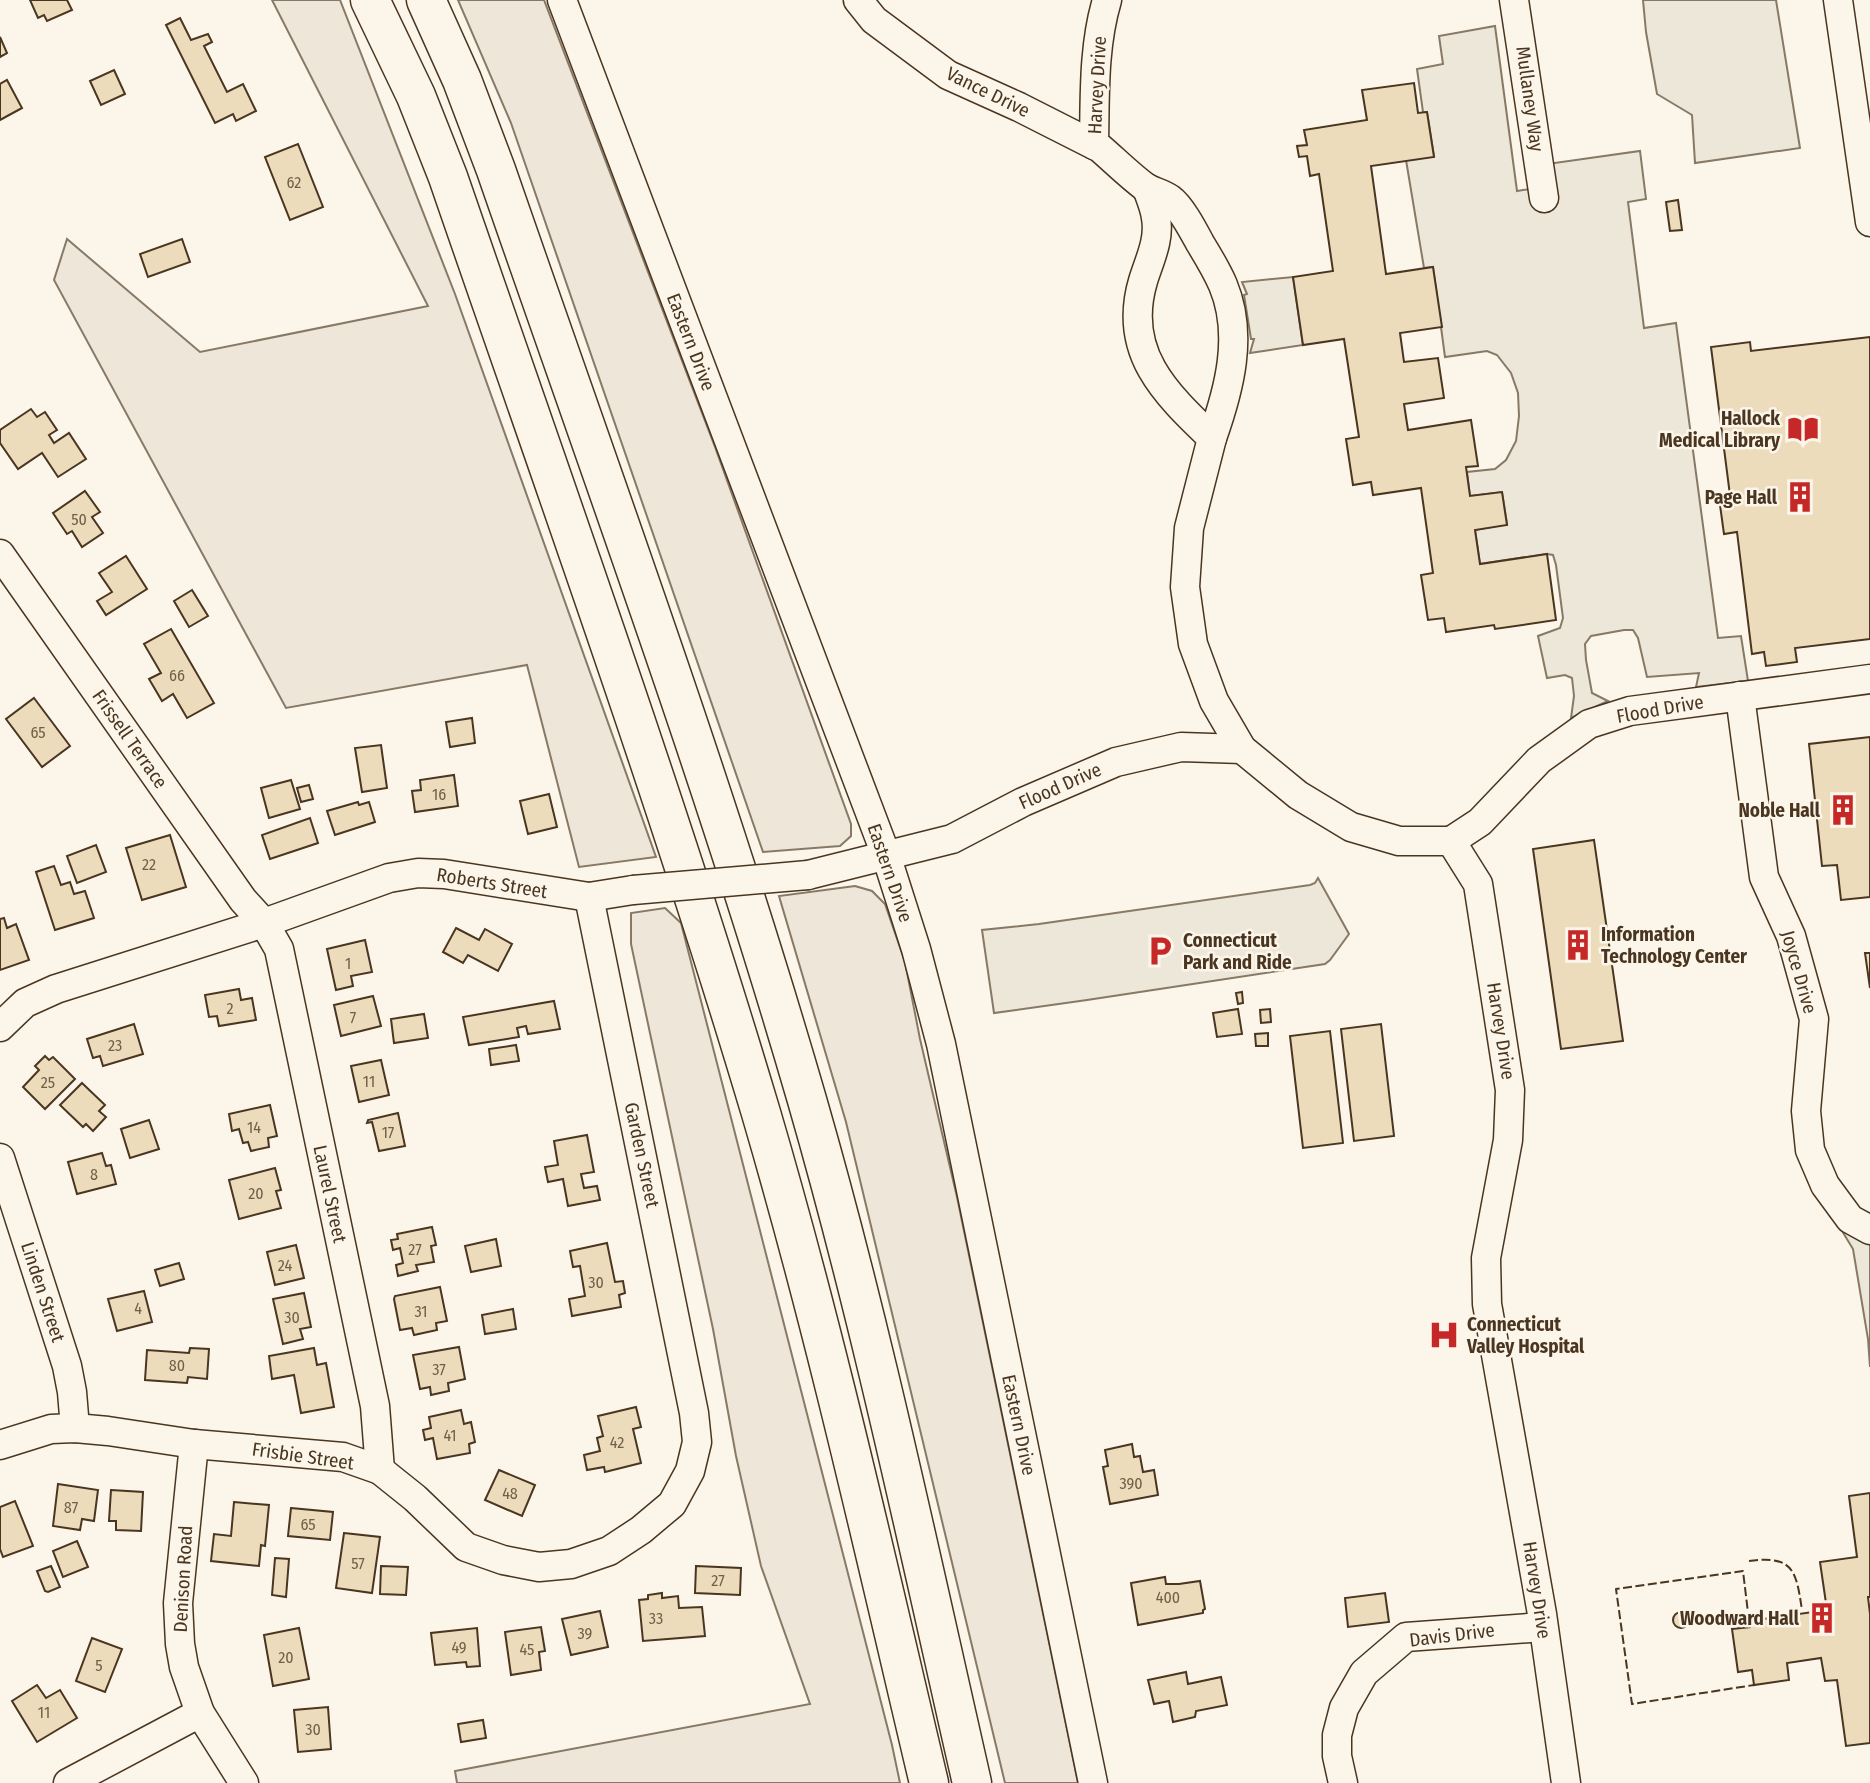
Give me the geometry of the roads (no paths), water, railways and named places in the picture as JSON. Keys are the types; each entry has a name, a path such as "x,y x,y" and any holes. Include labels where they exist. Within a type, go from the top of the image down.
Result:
{"highway":[{"path":"370,0 416,96 448,177 642,740 725,995 784,1194 836,1390 929,1783"},
{"path":"426,0 496,170 691,732 780,1009 820,1144 859,1294 972,1783"}],"street":[{"name":"Eastern Drive","path":"562,0 886,855 916,948 941,1044 1093,1783"},
{"name":"Vance Drive","path":"858,0 874,20 948,75 1094,145"},
{"name":"Harvey Drive","path":"1107,0 1097,48 1094,145 1147,188 1171,199 1224,285 1233,323 1234,346 1227,388 1189,528 1185,587 1193,645 1214,701 1242,749 1298,795 1351,827 1399,841 1451,841 1478,884 1510,1090 1508,1140 1486,1258 1487,1304 1543,1626 1566,1783"},
{"name":"Mullaney Way","path":"1514,0 1544,198"},
{"path":"1838,0 1870,222"},
{"path":"1147,188 1156,217 1157,232 1139,296 1137,331 1140,345 1146,360 1167,393 1212,438"},
{"name":"Frissell Terrace","path":"0,554 243,900 264,923"},
{"name":"Flood Drive","path":"1451,841 1480,822 1539,760 1589,724 1630,711 1870,679"},
{"name":"Joyce Drive","path":"1740,696 1765,877 1791,936 1814,1019 1806,1111 1810,1150 1825,1185 1850,1219 1870,1230"},
{"name":"Flood Drive","path":"886,855 952,839 1023,802 1116,762 1181,747 1242,749"},
{"name":"Roberts Street","path":"0,1027 25,1003 56,989 264,923 389,877 418,873 444,874 589,897 633,890 808,874 886,855"},
{"name":"Garden Street","path":"589,897 694,1413"},
{"name":"Laurel Street","path":"264,923 279,949 375,1406 380,1470"},
{"name":"Linden Street","path":"0,1158 67,1366 75,1428"},
{"name":"Frisbie Street","path":"0,1445 51,1429 75,1428 194,1444 343,1457 380,1470 415,1498 466,1547 503,1560 539,1567 571,1564 610,1551 672,1504 690,1471 697,1442 694,1413"},
{"name":"Denison Road","path":"194,1444 178,1603 180,1644 184,1667 201,1713 244,1783"},
{"name":"Davis Drive","path":"1343,1783 1337,1756 1337,1735 1344,1708 1364,1673 1406,1637 1543,1626"},
{"path":"68,1783 201,1713"}],"place":[{"name":"Hallock Medical Library","path":"1803,429"},
{"name":"Page Hall","path":"1800,497"},
{"name":"Noble Hall","path":"1843,810"},
{"name":"Information Technology Center","path":"1578,945"},
{"name":"Connecticut Park and Ride","path":"1160,951"},
{"name":"Connecticut Valley Hospital","path":"1444,1335"},
{"name":"Woodward Hall","path":"1822,1618"}]}
